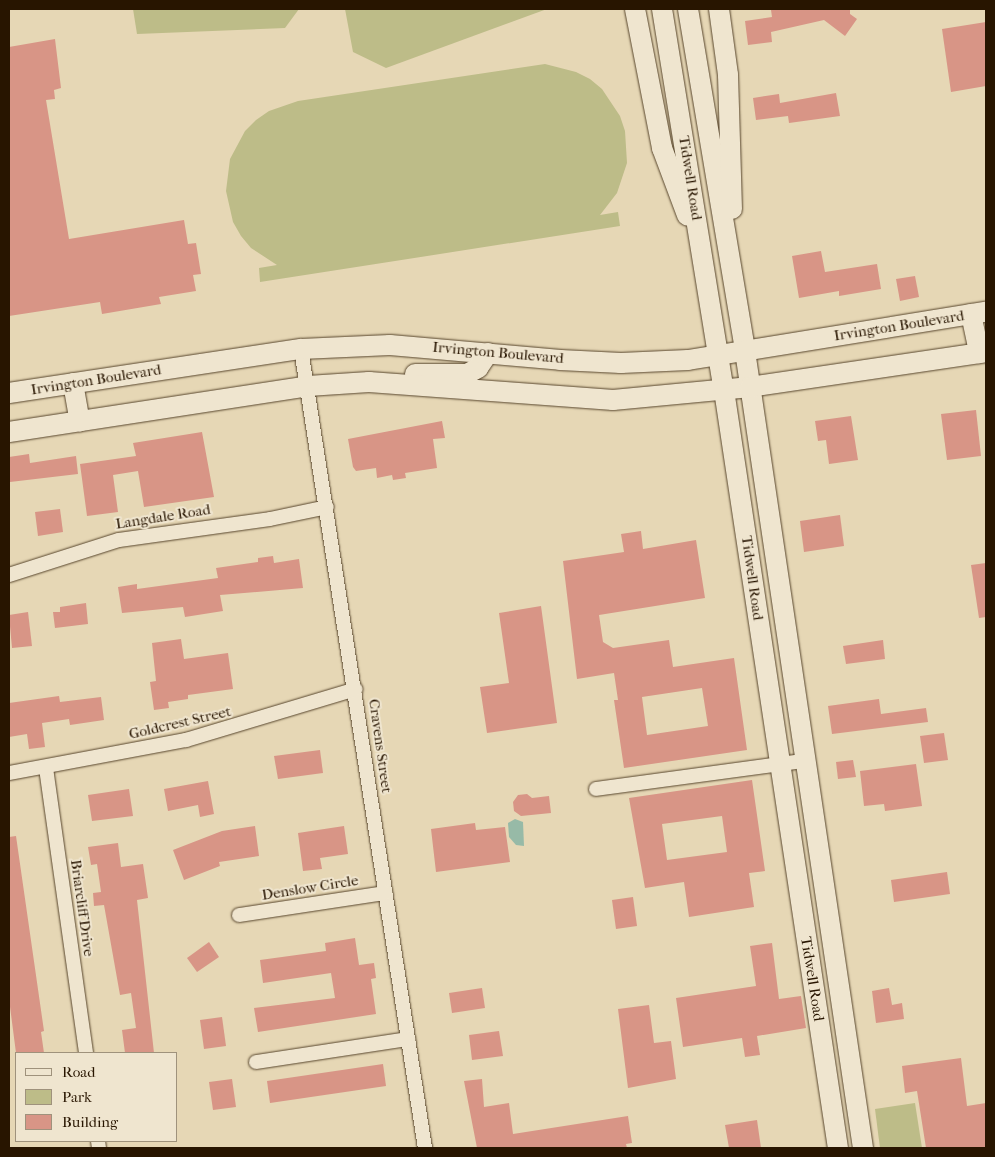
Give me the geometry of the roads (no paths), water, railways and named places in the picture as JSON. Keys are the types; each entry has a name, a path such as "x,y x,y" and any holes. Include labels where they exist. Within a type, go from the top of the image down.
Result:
{"main road":[{"path":"635,9 662,148 703,259"},
{"name":"Tidwell Road","path":"662,9 719,355 838,1148"},
{"name":"Tidwell Road","path":"688,9 745,351 803,760 863,1148"},
{"path":"719,9 732,139 732,268"},
{"path":"369,382 613,400 724,390 983,353 979,313"},
{"name":"Irvington Boulevard","path":"9,393 301,349 390,344 620,363 688,360 979,313"},
{"path":"9,432 308,386 369,382 420,373 466,374 478,368 488,353"},
{"path":"73,384 80,421"},
{"path":"754,593 779,590"},
{"path":"822,1044 846,1040"}],"street":[{"name":"Cravens Street","path":"301,349 356,689 425,1148"},
{"name":"Langdale Road","path":"9,575 119,540 270,519 327,507"},
{"name":"Goldcrest Street","path":"9,773 46,768 211,734 356,689"},
{"path":"596,789 803,760"},
{"name":"Briarcliff Drive","path":"46,768 86,1052"},
{"name":"Denslow Circle","path":"239,915 386,893"},
{"path":"256,1062 408,1039"}]}
